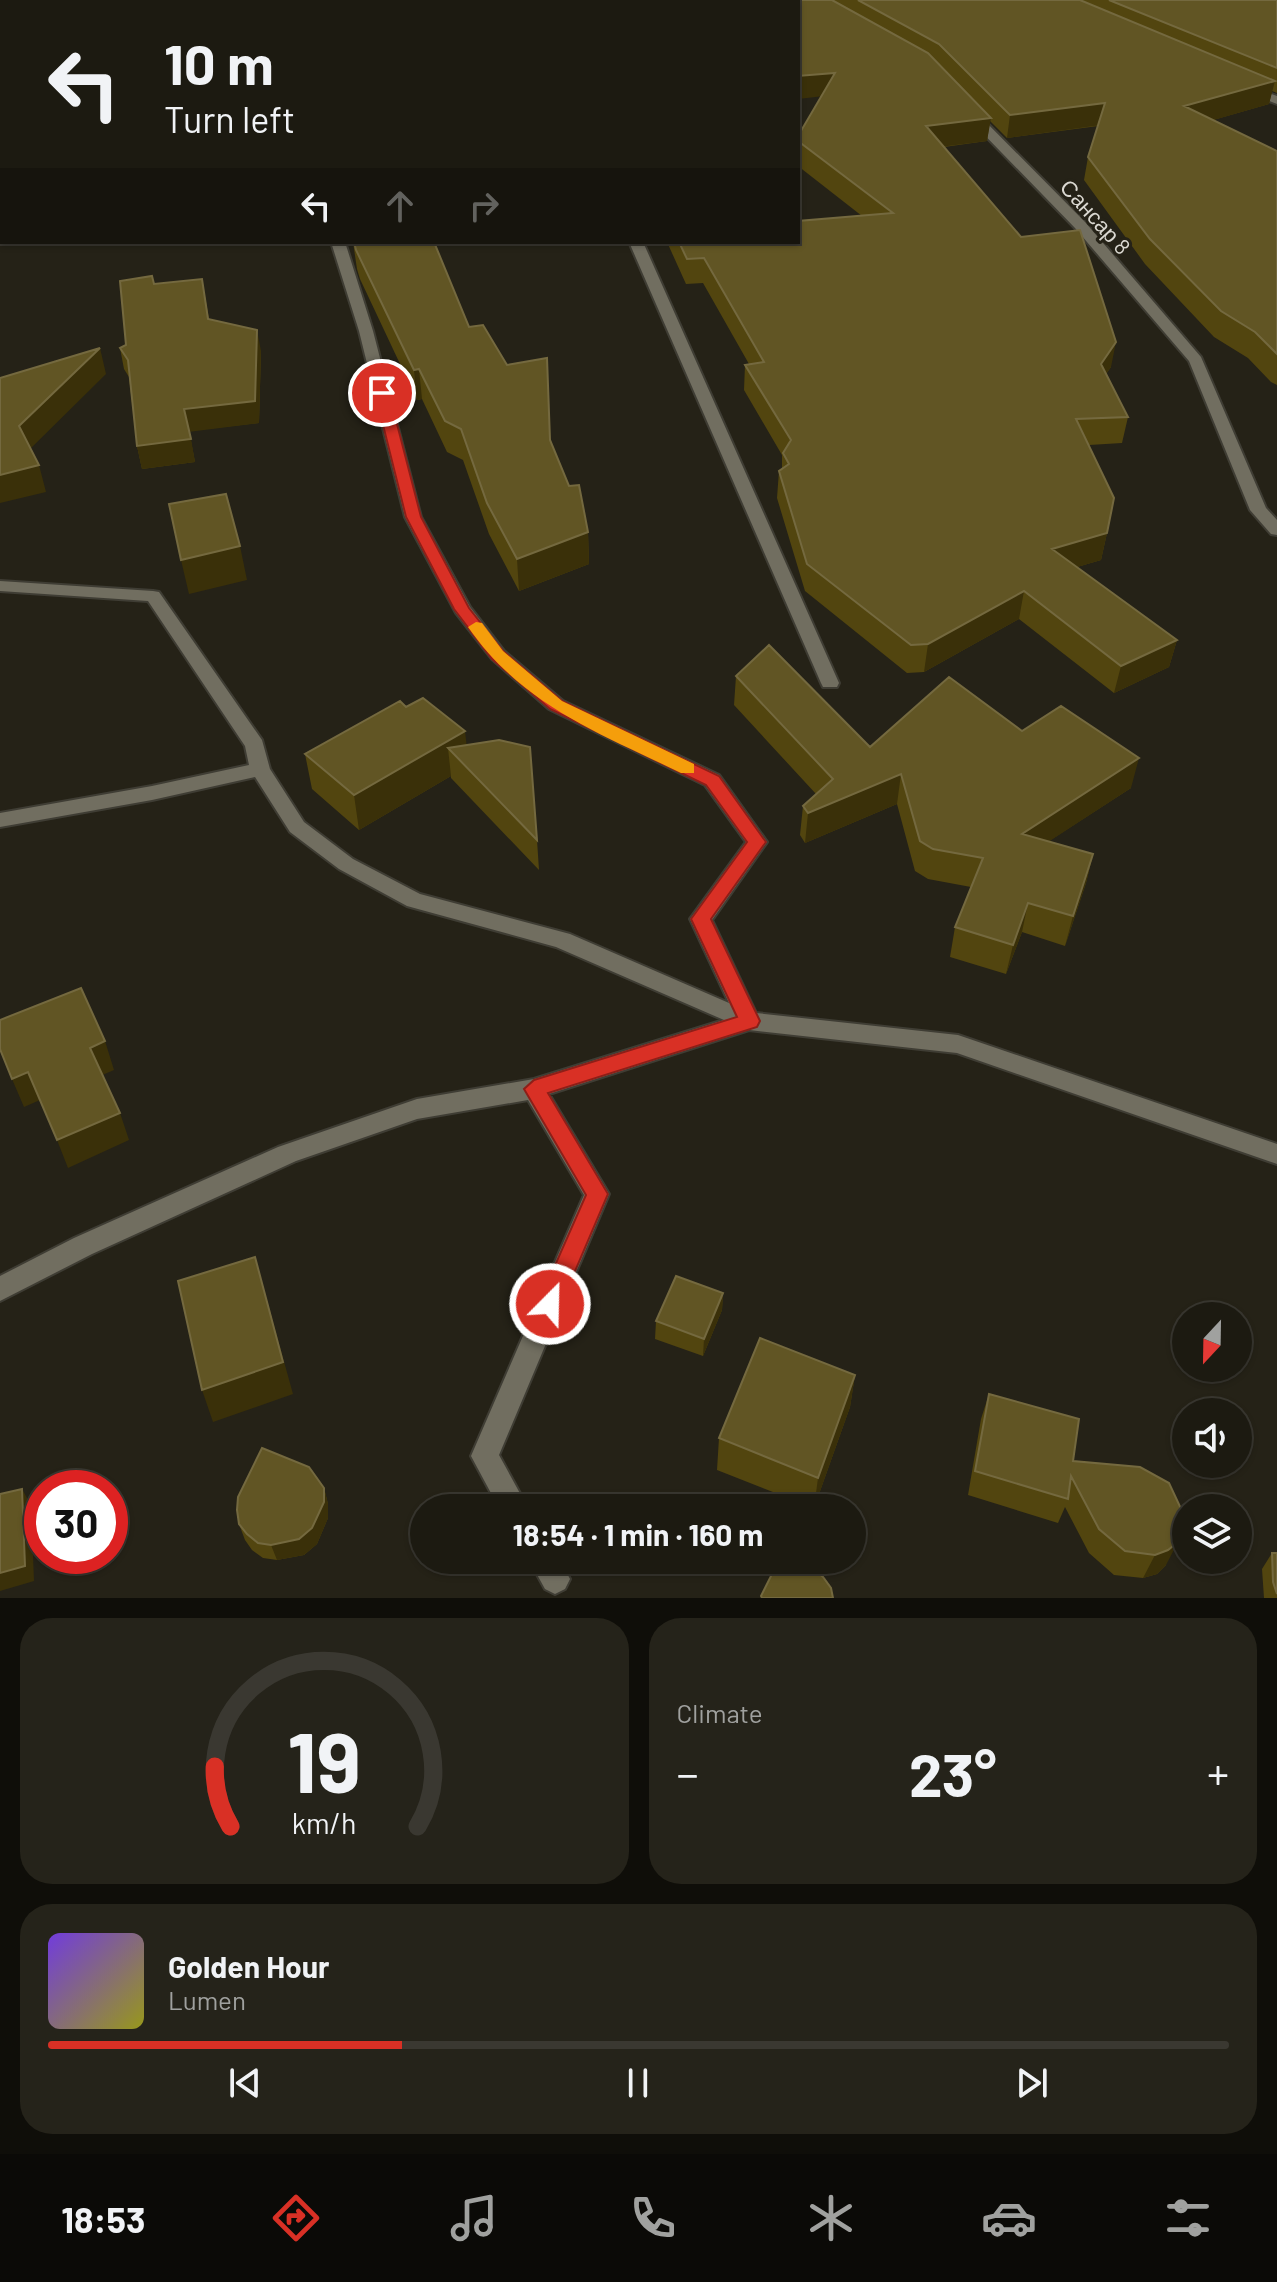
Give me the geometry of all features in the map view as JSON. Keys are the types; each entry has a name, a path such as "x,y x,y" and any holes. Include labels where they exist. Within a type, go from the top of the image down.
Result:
{"street":[{"path":"1239,85 1277,100"},
{"name":"Сансар 8","path":"959,101 1080,225 1196,360 1258,510 1277,530"},
{"path":"339,244 366,331 413,517 462,609 498,655 556,705 712,780 757,842 701,919 749,1021"},
{"path":"637,244 830,683"},
{"path":"0,586 153,596 255,745 260,769 297,827 346,864 414,900 562,940 749,1021 958,1044 1277,1154"},
{"path":"0,820 152,793 260,769"},
{"path":"0,1289 83,1246 287,1154 417,1109 534,1089 749,1021"},
{"path":"506,1494 485,1456 597,1194 534,1089"}],"building":[{"path":"800,0 832,0 928,53 991,118 926,126 1021,237 1080,230 1116,342 1101,364 1128,417 1076,419 1114,498 1107,533 1052,549 1177,640 1121,666 1024,591 928,644 911,645 807,564 779,471 789,464 783,453 791,440 745,365 764,362 704,258 687,259 680,244 800,244 800,221 893,213 800,143 800,133 835,73 800,76"},
{"path":"858,0 1080,0 1275,81 1184,106 1277,151 1277,354 1255,332 1221,311 1150,239 1088,157 1105,103 1010,115 939,44"},
{"path":"1109,0 1277,0 1277,68"},
{"path":"354,244 435,244 469,327 483,325 507,365 547,358 550,440 569,486 579,485 588,532 517,559 487,503 461,429 445,421 419,369 414,370"},
{"path":"152,276 154,284 202,279 208,319 257,330 255,401 184,409 191,439 137,446 128,360 120,348 126,345 120,281"},
{"path":"100,348 19,426 39,465 0,475 0,378"},
{"path":"226,494 240,546 181,560 169,504"},
{"path":"769,645 870,747 949,677 1022,731 1061,706 1139,758 1022,834 1093,854 1073,916 1028,903 1013,945 955,927 983,858 933,849 920,841 901,774 808,813 803,806 833,779 736,676"},
{"path":"423,698 465,731 354,795 305,754 400,701 406,707"},
{"path":"499,740 530,747 537,840 448,748"},
{"path":"81,988 105,1041 90,1048 120,1113 57,1140 28,1072 12,1079 0,1049 0,1020"},
{"path":"255,1257 283,1362 202,1390 178,1281"},
{"path":"676,1276 723,1293 704,1339 656,1321"},
{"path":"760,1338 855,1375 818,1478 719,1438"},
{"path":"989,1394 1079,1419 1073,1461 1140,1467 1169,1483 1174,1494 1172,1547 1155,1555 1125,1551 1099,1529 1071,1476 1068,1499 975,1471"},
{"path":"262,1448 309,1467 324,1488 324,1502 312,1528 299,1539 271,1545 258,1543 239,1524 238,1497"},
{"path":"22,1489 24,1566 0,1573 0,1494"},
{"path":"1272,1553 1277,1553 1277,1594 1273,1582"},
{"path":"772,1574 819,1574 831,1588 833,1598 762,1598"}],"slow traffic":[{"path":"476,627 498,655 556,705 688,768"}],"route":[{"path":"382,393 413,517 462,609 498,655 556,705 712,780 757,842 701,919 749,1021 534,1089 597,1194 550,1304"}]}
